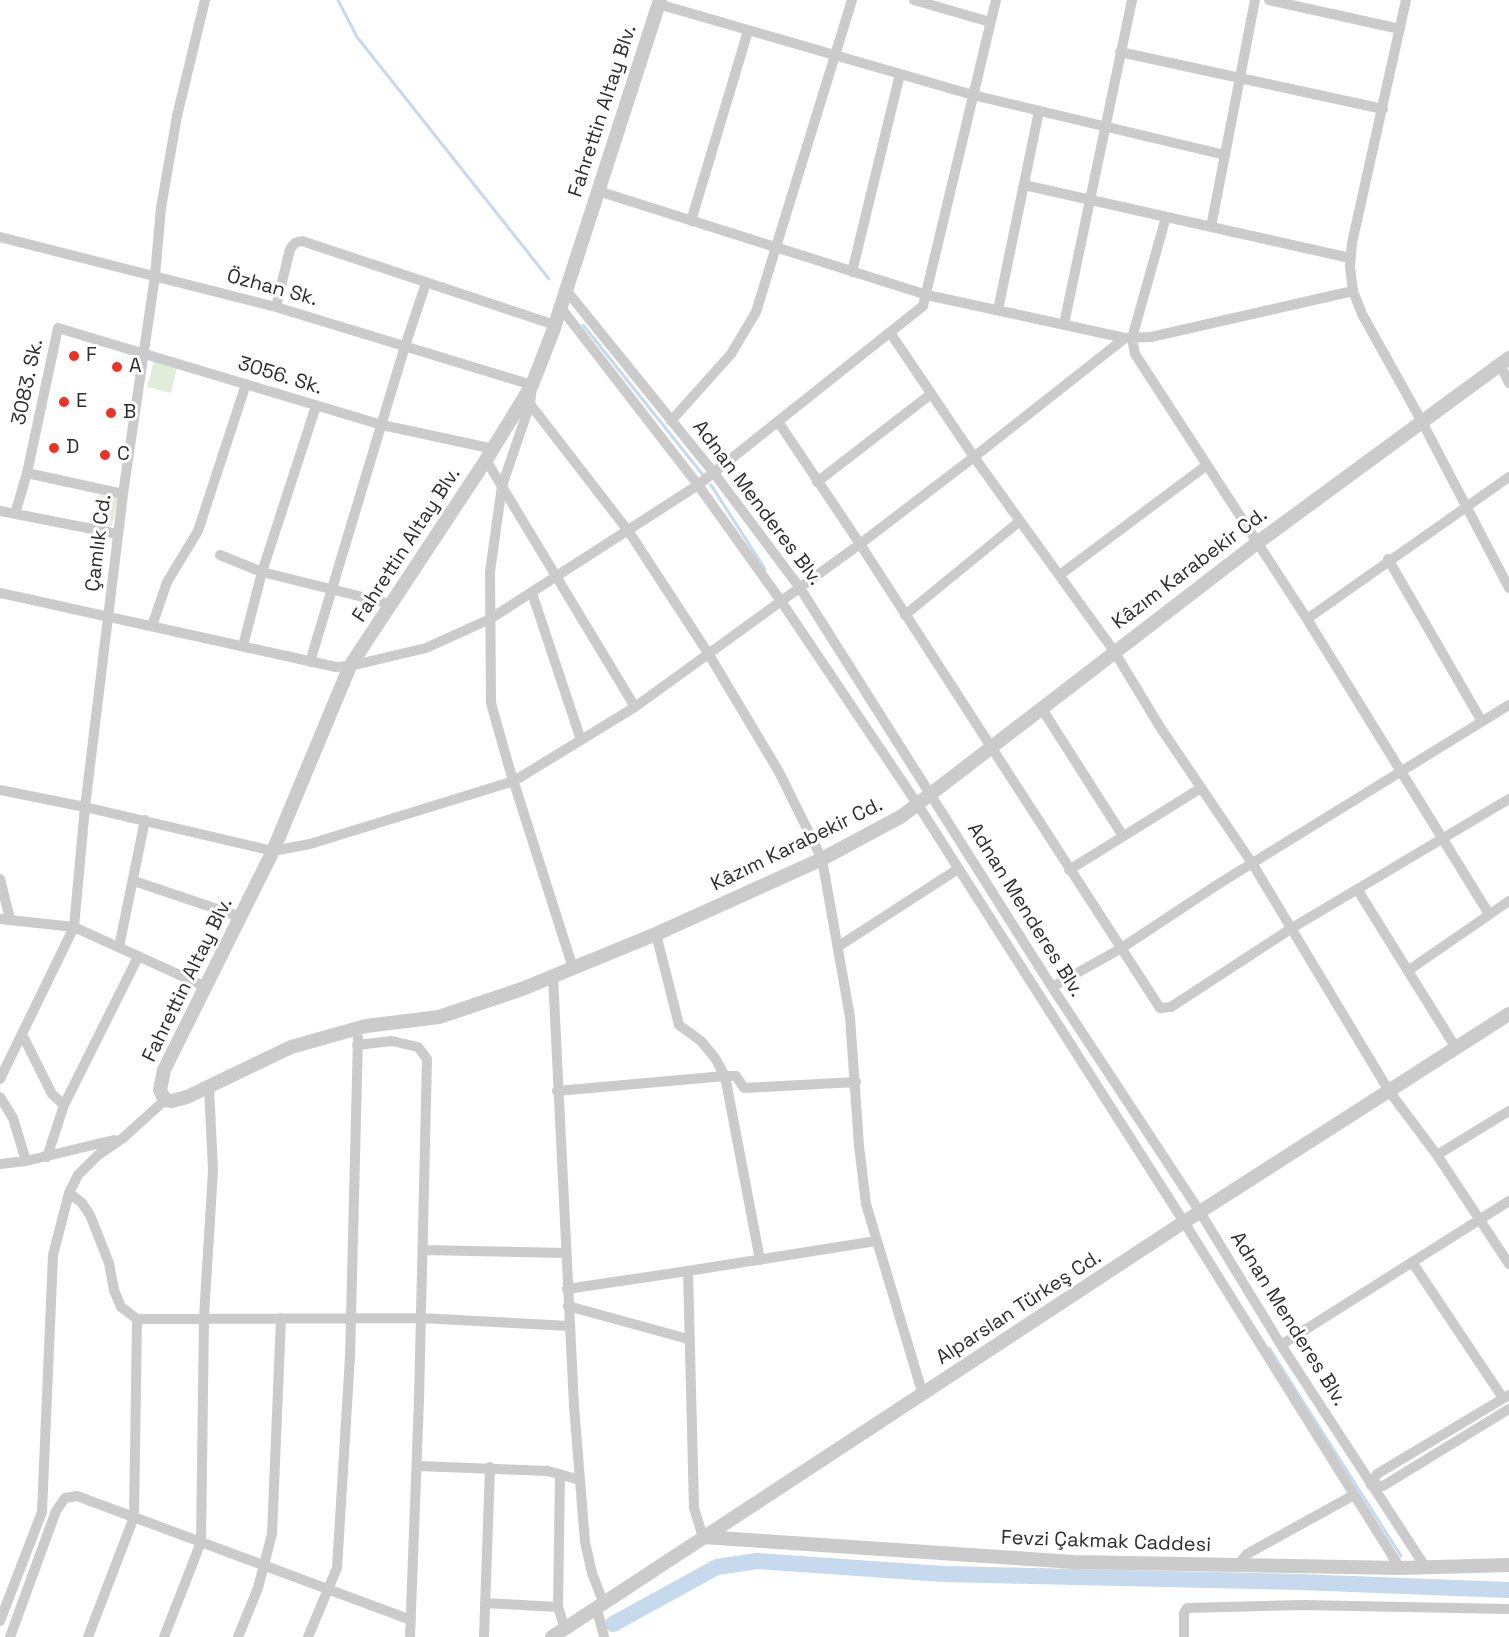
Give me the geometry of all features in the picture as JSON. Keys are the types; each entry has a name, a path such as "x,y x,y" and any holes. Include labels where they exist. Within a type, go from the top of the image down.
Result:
{"street":[{"name":"Çamlık Cd.","path":"0,1079 74,927 85,807 118,534 155,276 169,159 205,0"},
{"path":"671,420 743,336 756,312 852,0"},
{"path":"914,0 990,22"},
{"path":"0,593 108,615 310,662 350,666 426,648 490,619 629,532 698,485 920,310 927,295 938,237 996,0"},
{"path":"1064,324 1132,0"},
{"path":"1210,227 1255,0"},
{"path":"1269,0 1400,29"},
{"path":"1406,0 1350,258 1353,291 1362,314 1467,505 1509,588"},
{"path":"659,2 834,56 973,95 1225,155"},
{"name":"Fahrettin Altay Blv.","path":"165,1100 160,1090 164,1070 273,851 350,666 490,455 532,385 561,308 659,2"},
{"path":"691,221 748,30"},
{"path":"1120,52 1383,109"},
{"path":"852,272 900,74"},
{"path":"998,310 1039,111"},
{"path":"1023,184 1350,258"},
{"path":"598,191 927,295 1129,338 1151,337 1353,291"},
{"path":"1166,217 1129,338 1135,354 1306,619 1489,914"},
{"name":"Özhan Sk.","path":"0,237 276,307 532,385"},
{"path":"276,307 289,252 297,242 555,325"},
{"path":"310,662 426,283"},
{"name":"Adnan Menderes Blv.","path":"566,290 714,473 800,588 1052,987 1200,1212 1281,1345 1426,1568"},
{"name":"Adnan Menderes Blv.","path":"561,308 698,485 781,601 918,805 1184,1222 1400,1568"},
{"name":"3056. Sk.","path":"58,328 316,406 490,455"},
{"name":"3083. Sk.","path":"15,514 27,473 58,328"},
{"path":"891,334 974,457 1061,574 1114,651 1201,788 1252,863 1389,1091 1437,1155 1509,1264"},
{"path":"0,790 145,820 273,851 310,844 514,781 635,707 860,544 1129,338"},
{"path":"1505,361 1509,383"},
{"name":"Kâzım Karabekir Cd.","path":"165,1100 172,1101 187,1097 291,1047 358,1029 439,1017 553,976 656,934 822,860 918,805 929,792 992,748 1114,651 1421,420 1505,361"},
{"path":"152,626 167,582 198,531 246,384"},
{"path":"532,385 530,404 502,486 490,572 491,703 573,968"},
{"path":"817,482 931,393"},
{"path":"530,404 629,532 708,653 779,772 822,860 850,1017 861,1176 876,1241 923,1395"},
{"path":"243,646 262,572 316,406"},
{"path":"778,423 860,544 1119,949 1160,1008 1167,1009 1292,928 1506,801 1509,813"},
{"path":"490,455 502,486 635,707"},
{"path":"1061,574 1207,465"},
{"path":"27,473 123,494"},
{"path":"1306,619 1388,559 1509,477"},
{"path":"0,511 118,534"},
{"path":"905,615 1020,521"},
{"path":"220,555 262,572 391,604"},
{"path":"1388,559 1481,720"},
{"path":"532,593 581,740"},
{"path":"1052,987 1119,949 1252,863 1481,720 1509,705"},
{"path":"1042,709 1123,836"},
{"path":"1069,870 1201,788"},
{"path":"119,947 145,820"},
{"path":"838,946 958,869"},
{"path":"0,879 3,920 74,927 206,987"},
{"path":"134,881 241,917"},
{"path":"1357,889 1456,1048"},
{"path":"1409,970 1509,901"},
{"path":"656,934 680,1024 701,1041 716,1058 726,1076 760,1260"},
{"path":"46,1157 64,1105 138,957"},
{"path":"553,976 567,1290 580,1480 585,1542 600,1606 604,1637"},
{"name":"Alparslan Türkeş Cd.","path":"552,1637 1184,1222 1509,1014"},
{"path":"308,1637 330,1590 337,1568 351,1317 358,1029"},
{"path":"22,1034 52,1094 64,1105"},
{"path":"357,1045 392,1041 418,1047 427,1059 417,1466 410,1637"},
{"path":"557,1091 726,1076 736,1076 744,1088 856,1082"},
{"path":"164,1637 201,1542 204,1317 213,1170 209,1087"},
{"path":"0,1097 13,1119 26,1161"},
{"path":"0,1621 42,1512 53,1255 69,1193 78,1175 98,1155 123,1138 165,1100"},
{"path":"1437,1155 1509,1111"},
{"path":"0,1164 46,1157 123,1138"},
{"path":"69,1193 90,1215 109,1263 117,1299 122,1307 136,1319 421,1318 569,1326"},
{"path":"1281,1345 1509,1201"},
{"path":"567,1290 876,1241"},
{"path":"423,1250 566,1253"},
{"path":"1412,1262 1506,1396 1377,1474 1371,1485 1383,1486 1509,1409"},
{"path":"688,1271 694,1508 703,1537"},
{"path":"568,1306 688,1339"},
{"path":"238,1637 264,1566 272,1534 281,1318"},
{"path":"88,1637 134,1517 136,1319"},
{"path":"417,1466 490,1467 560,1474 580,1480"},
{"path":"484,1637 490,1467"},
{"path":"560,1474 558,1607 565,1629"},
{"path":"1237,1566 1247,1554 1354,1495"},
{"path":"10,1637 56,1511 65,1498 77,1496 411,1620"},
{"name":"Fevzi Çakmak Caddesi","path":"703,1537 1023,1560 1400,1568 1509,1565"},
{"path":"13,1588 27,1593"},
{"path":"485,1603 558,1607"},
{"path":"1184,1637 1184,1613 1187,1608 1301,1605 1509,1609"}],"green space":[{"path":"155,358 178,363 171,393 147,387"},
{"path":"100,495 118,498 112,526 94,522"}],"waterway":[{"path":"338,0 357,37 549,279"},
{"path":"583,325 703,475"},
{"path":"711,485 765,569"},
{"path":"1269,1348 1401,1556"},
{"path":"613,1624 717,1567 757,1561 944,1574 1300,1582 1509,1590"}],"place":[{"name":"F","path":"74,356"},
{"name":"A","path":"117,367"},
{"name":"E","path":"64,402"},
{"name":"B","path":"111,413"},
{"name":"D","path":"54,448"},
{"name":"C","path":"105,455"}]}
